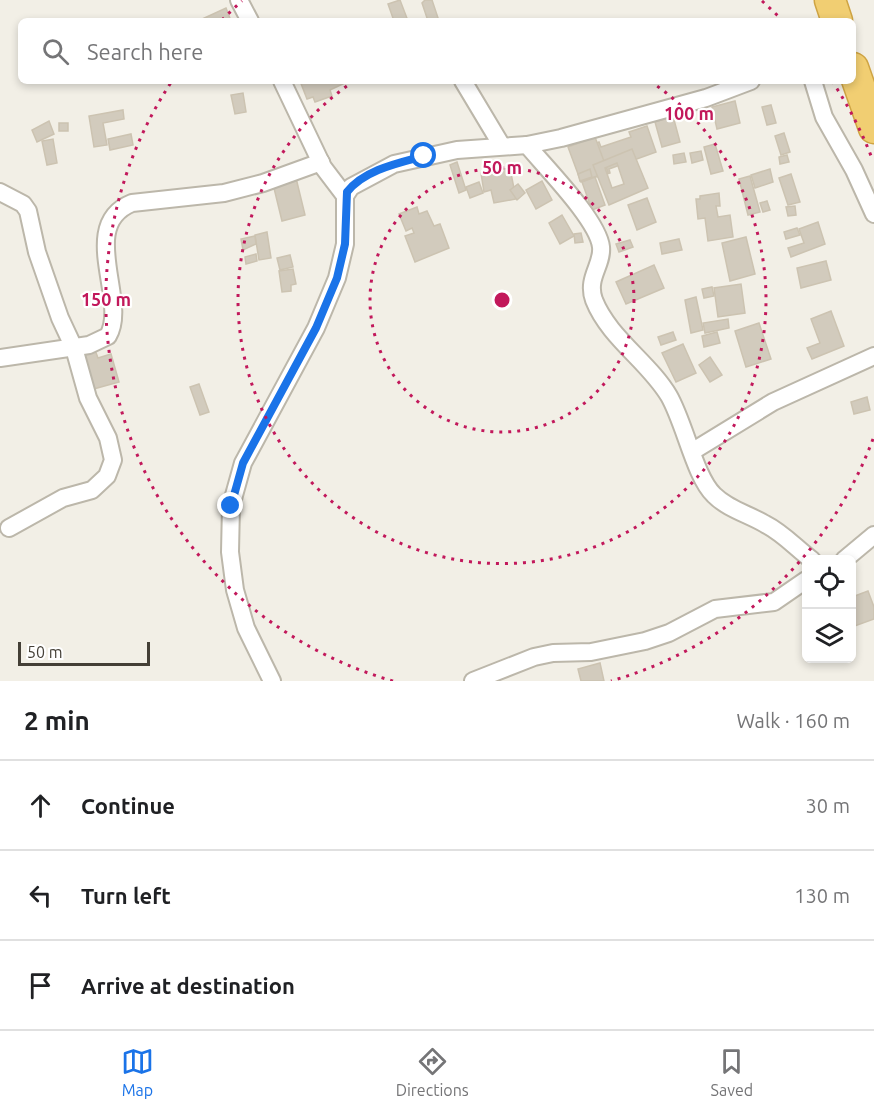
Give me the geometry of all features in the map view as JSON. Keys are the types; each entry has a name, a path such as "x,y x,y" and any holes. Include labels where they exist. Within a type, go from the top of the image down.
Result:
{"highway":[{"path":"830,0 836,18"},
{"path":"856,77 874,128"}],"street":[{"path":"239,0 248,18"},
{"path":"283,84 321,162 333,183 345,196"},
{"path":"465,84 502,146"},
{"path":"272,681 246,628 235,590 230,552 231,506 243,463 316,328 337,278 345,244 345,196 356,183 394,164 457,150 527,145 571,135 706,98 743,84"},
{"path":"814,84 824,117 854,170 874,214"},
{"path":"527,145 570,194 598,235 601,251 593,277 595,300 618,336 659,380 684,424 700,475 714,496 783,535 806,555"},
{"path":"0,358 74,348 105,339 111,330 108,225 123,206 132,203 224,193 263,183 321,162"},
{"path":"0,192 23,204 28,211 37,252 60,318 74,348 84,388 110,444 113,460 102,483 92,490 63,498 9,528"},
{"path":"693,451 773,402 874,356"},
{"path":"850,555 874,535"},
{"path":"475,680 534,657 553,653 591,652 645,641 669,633 715,609 774,602 802,583"}],"building":[{"path":"400,0 407,18 393,18 388,4"},
{"path":"425,0 432,0 438,18 427,18 422,3"},
{"path":"226,8 230,18 204,18"},
{"path":"301,84 343,84 330,90 332,96 315,102 313,97 307,99"},
{"path":"243,93 246,112 235,114 231,95"},
{"path":"735,101 740,123 717,129 712,107"},
{"path":"771,105 776,123 767,125 762,107"},
{"path":"123,110 124,119 103,123 107,145 94,147 89,116"},
{"path":"673,116 680,142 662,147 655,122"},
{"path":"49,121 54,134 37,142 32,130"},
{"path":"59,123 68,123 68,131 59,131"},
{"path":"647,126 656,152 609,169 610,173 597,177 587,147 599,142 601,147 631,137 629,132"},
{"path":"784,133 790,152 781,155 775,136"},
{"path":"131,134 133,145 110,150 108,139"},
{"path":"595,137 608,172 581,182 568,147"},
{"path":"53,139 57,163 47,165 42,141"},
{"path":"715,144 723,171 711,174 704,147"},
{"path":"632,149 648,188 609,205 593,165","holes":["617,163 624,184 612,188 605,168"]},
{"path":"701,151 703,160 692,163 690,153"},
{"path":"684,153 686,162 674,164 673,155"},
{"path":"787,155 789,162 780,164 779,157"},
{"path":"457,162 466,190 459,193 450,165"},
{"path":"510,168 516,199 494,203 491,190 484,192 481,173"},
{"path":"590,169 592,177 580,181 578,174"},
{"path":"770,169 773,182 755,188 751,175"},
{"path":"791,174 800,202 788,205 779,178"},
{"path":"750,176 760,212 748,215 739,179"},
{"path":"595,177 605,205 592,210 582,182"},
{"path":"296,178 305,215 282,221 273,184"},
{"path":"542,181 552,200 536,209 526,190"},
{"path":"479,182 483,193 470,198 466,187"},
{"path":"518,184 525,193 517,200 510,190"},
{"path":"719,193 720,206 716,206 718,217 730,215 733,237 708,241 705,218 698,219 696,199 700,199 700,196"},
{"path":"647,198 656,222 637,230 628,205"},
{"path":"767,201 770,210 763,212 760,203"},
{"path":"795,206 796,215 788,216 786,207"},
{"path":"417,207 419,214 427,211 434,226 440,224 449,248 415,262 405,236 414,233 412,228 406,231 399,214"},
{"path":"562,215 574,236 560,244 549,223"},
{"path":"818,222 825,244 791,257 788,248 804,243 799,229"},
{"path":"797,228 800,235 786,239 784,232"},
{"path":"267,232 271,258 259,260 255,235"},
{"path":"581,233 583,242 575,243 574,234"},
{"path":"255,236 256,244 243,250 241,239"},
{"path":"746,237 755,274 730,281 722,243"},
{"path":"679,239 682,250 662,254 660,243"},
{"path":"630,240 633,247 619,252 616,244"},
{"path":"256,254 257,261 246,264 245,257"},
{"path":"290,255 293,267 280,270 277,258"},
{"path":"826,261 831,280 801,288 797,268"},
{"path":"654,265 664,288 626,304 616,282"},
{"path":"293,269 296,284 291,285 291,291 282,292 279,271"},
{"path":"741,284 745,313 718,317 714,288"},
{"path":"712,287 714,296 704,298 702,289"},
{"path":"696,297 703,330 691,333 685,300"},
{"path":"831,311 844,346 812,359 807,348 820,343 811,319"},
{"path":"728,319 729,328 705,333 703,323"},
{"path":"759,323 771,359 746,367 735,331"},
{"path":"673,332 676,340 661,345 658,337"},
{"path":"717,332 720,343 704,347 702,336"},
{"path":"683,344 696,373 676,382 662,353"},
{"path":"95,350 98,358 111,354 119,382 90,390 83,354"},
{"path":"710,357 722,375 710,382 699,365"},
{"path":"199,384 209,412 200,415 190,387"},
{"path":"867,397 870,410 854,414 851,402"},
{"path":"868,591 874,607 874,619 856,626 856,609 856,596"},
{"path":"600,663 604,681 581,681 578,669"}],"route":[{"path":"231,506 243,463 316,328 337,278 345,244 345,196 347,192 356,183 377,171 424,156"}]}
